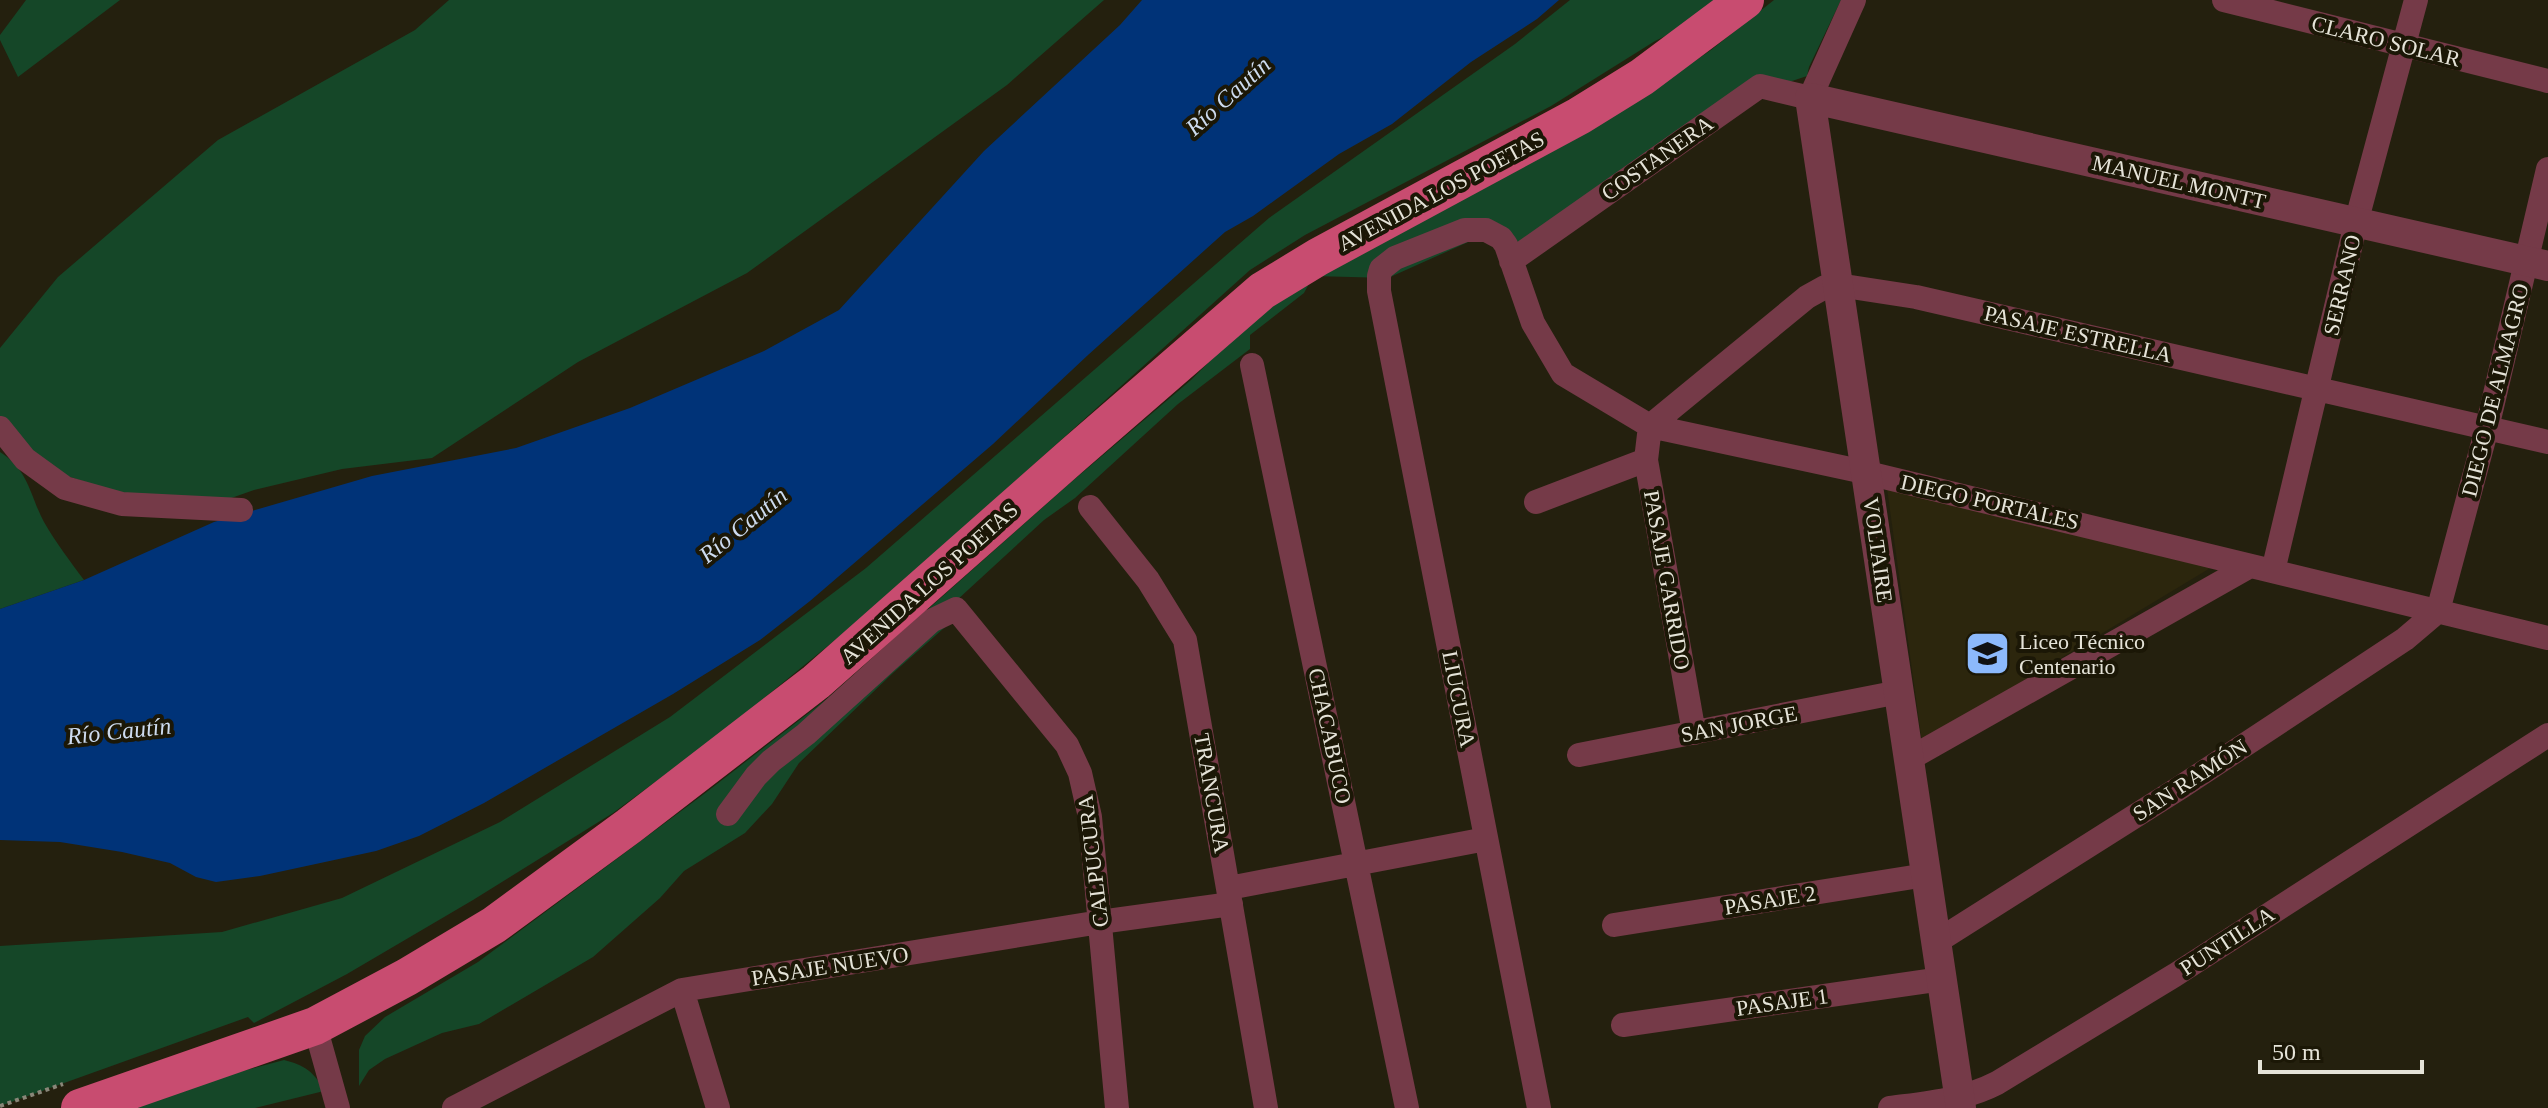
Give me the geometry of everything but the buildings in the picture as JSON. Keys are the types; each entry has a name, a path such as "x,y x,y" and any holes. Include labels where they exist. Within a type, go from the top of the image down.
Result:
{"main road":[{"name":"AVENIDA LOS POETAS","path":"80,1108 315,1026 407,977 494,925 816,682 1262,291 1318,257 1579,116 1642,77 1745,0"}],"street":[{"path":"1810,98 1854,0"},
{"name":"CLARO SOLAR","path":"2224,0 2548,81"},
{"name":"SERRANO","path":"2262,568 2317,389 2356,223 2416,0"},
{"name":"COSTANERA","path":"1511,261 1760,86 1810,98"},
{"name":"MANUEL MONTT","path":"1810,98 2537,263"},
{"name":"VOLTAIRE","path":"1810,98 1960,1103"},
{"name":"DIEGO DE ALMAGRO","path":"2438,611 2487,428 2537,263 2548,169"},
{"name":"DIEGO PORTALES","path":"1379,291 1379,276 1388,262 1472,228 1486,230 1501,238 1506,245 1533,323 1563,374 1650,426 1867,473 2548,638"},
{"path":"1650,426 1807,297 1825,287 1838,285"},
{"name":"PASAJE ESTRELLA","path":"1838,285 1916,297 2548,442"},
{"name":"LIUCURA","path":"1379,291 1539,1108"},
{"name":"CHACABUCO","path":"1252,365 1407,1108"},
{"name":"PASAJE GARRIDO","path":"1650,426 1646,460 1694,733"},
{"path":"0,428 25,459 65,488 122,504 241,510"},
{"path":"1536,502 1646,460"},
{"name":"TRANCURA","path":"1090,507 1148,580 1185,640 1266,1108"},
{"path":"1909,759 2262,568"},
{"name":"CALPUCURA","path":"728,814 771,761 806,734 931,621 956,609 1058,732 1074,759 1088,806 1117,1108"},
{"name":"SAN RAMÓN","path":"1936,942 2379,657 2413,634 2438,611"},
{"name":"SAN JORGE","path":"1579,755 1899,692"},
{"name":"PUNTILLA","path":"1890,1108 1960,1103 1997,1083 2175,975 2548,735"},
{"name":"PASAJE NUEVO","path":"454,1108 682,990 1100,922 1230,896 1356,863 1486,839"},
{"name":"PASAJE 2","path":"1614,925 1926,875"},
{"name":"PASAJE 1","path":"1623,1025 1942,979"},
{"path":"682,990 718,1108"},
{"path":"315,1026 338,1108"}],"shaded area":[{"name":"Liceo Técnico Centenario","path":"1887,488 2212,567 1922,742"}],"green space":[{"path":"26,0 120,0 18,77 0,35"},
{"path":"449,0 1104,0 1007,85 747,273 578,362 432,458 342,469 254,490 186,514 67,476 0,435 0,348 58,277 218,140 415,30"},
{"path":"1570,0 1729,0 1711,14 1655,41 1551,106 1305,235 1250,270 873,609 719,735 613,813 347,974 254,1023 248,1017 0,1106 0,946 222,932 342,898 500,822 670,717 866,568 1269,218 1515,44"},
{"path":"1774,0 1841,0 1807,76 1786,83 1753,78 1508,255 1495,230 1388,278 1313,276 1304,293 1250,335 1250,349 1178,404 944,612 952,621 799,763 772,804 745,833 684,871 660,898 593,957 479,1024 442,1033 385,1059 369,1070 359,1086 359,1050 365,1036 385,1017 478,962 828,698 1191,380 1242,329 1303,276 1392,234 1633,103 1711,50"},
{"path":"0,452 23,475 44,522 84,580 0,609"},
{"path":"284,1060 308,1070 324,1091 255,1108 122,1108 167,1091"}],"water":[{"name":"Río Cautín","path":"1142,0 1559,0 1537,19 1471,62 1392,124 1339,154 1253,216 1225,232 993,444 760,640 484,803 419,836 376,851 260,876 216,882 196,877 170,863 122,852 60,842 0,840 0,609 84,580 214,522 372,476 516,448 630,408 764,351 839,310 984,151 1120,25"}],"place":[{"name":"Liceo Técnico Centenario","path":"1988,654"}]}
